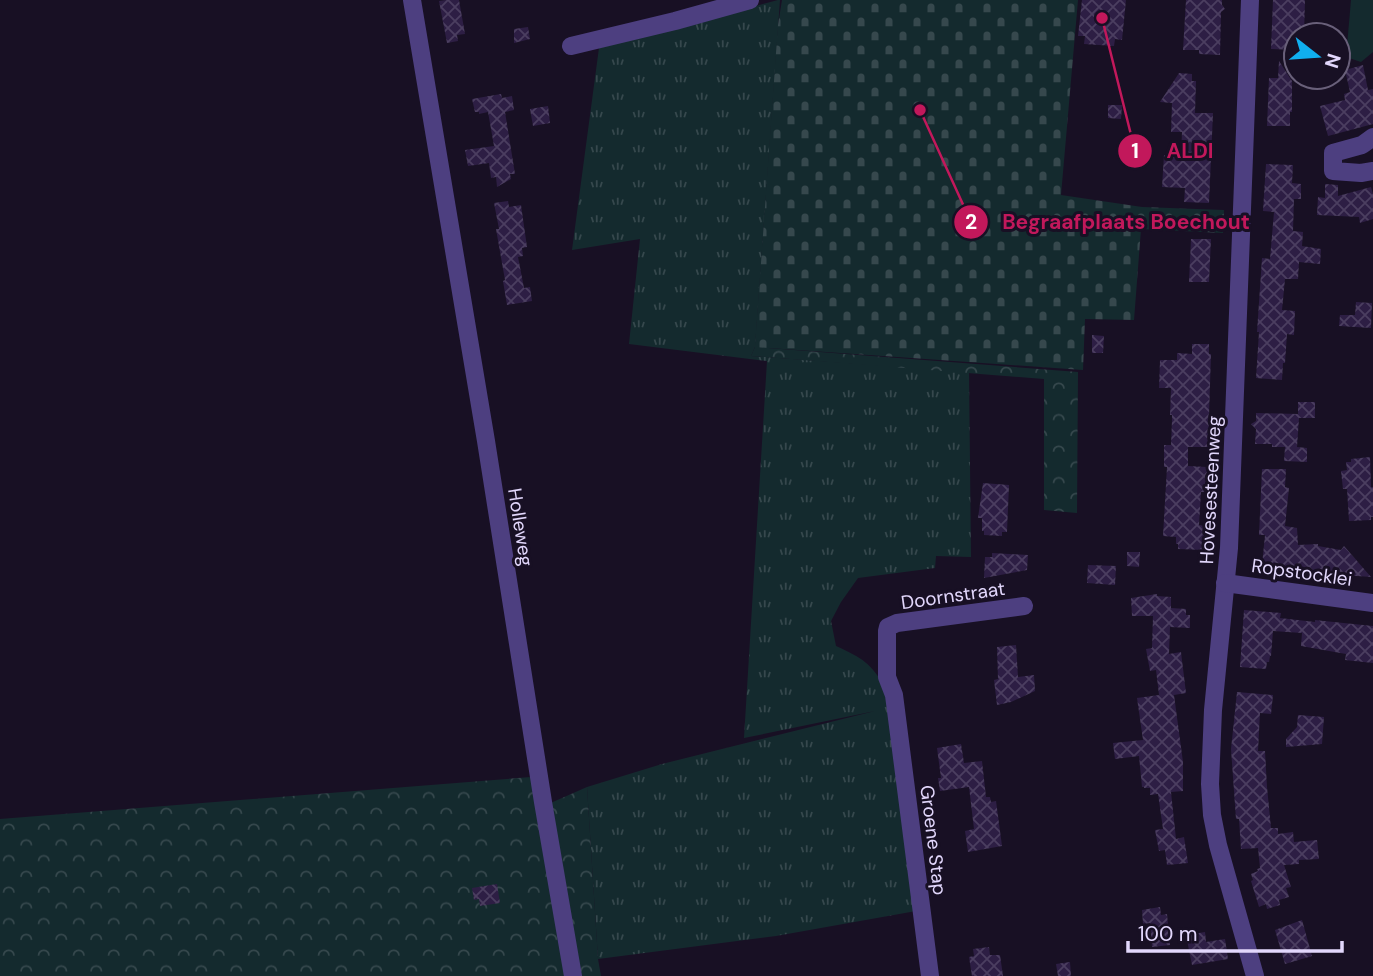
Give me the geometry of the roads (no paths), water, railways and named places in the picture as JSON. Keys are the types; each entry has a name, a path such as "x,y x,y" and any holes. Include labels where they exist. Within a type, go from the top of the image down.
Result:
{"street":[{"name":"Holleweg","path":"412,0 486,441 542,802 573,976"},
{"path":"571,46 750,0"},
{"name":"Hovesesteenweg","path":"1250,0 1229,548 1210,747 1210,794 1218,845 1255,976"},
{"path":"1373,137 1362,145 1333,153 1332,171 1373,171"},
{"name":"Ropstocklei","path":"1225,583 1373,603"},
{"name":"Doornstraat","path":"895,709 894,695 887,677 888,627 897,623 1024,607"},
{"name":"Groene Stap","path":"895,709 930,976"}],"place":[{"name":"ALDI","path":"1102,18"},
{"name":"Begraafplaats Boechout","path":"920,110"}]}
